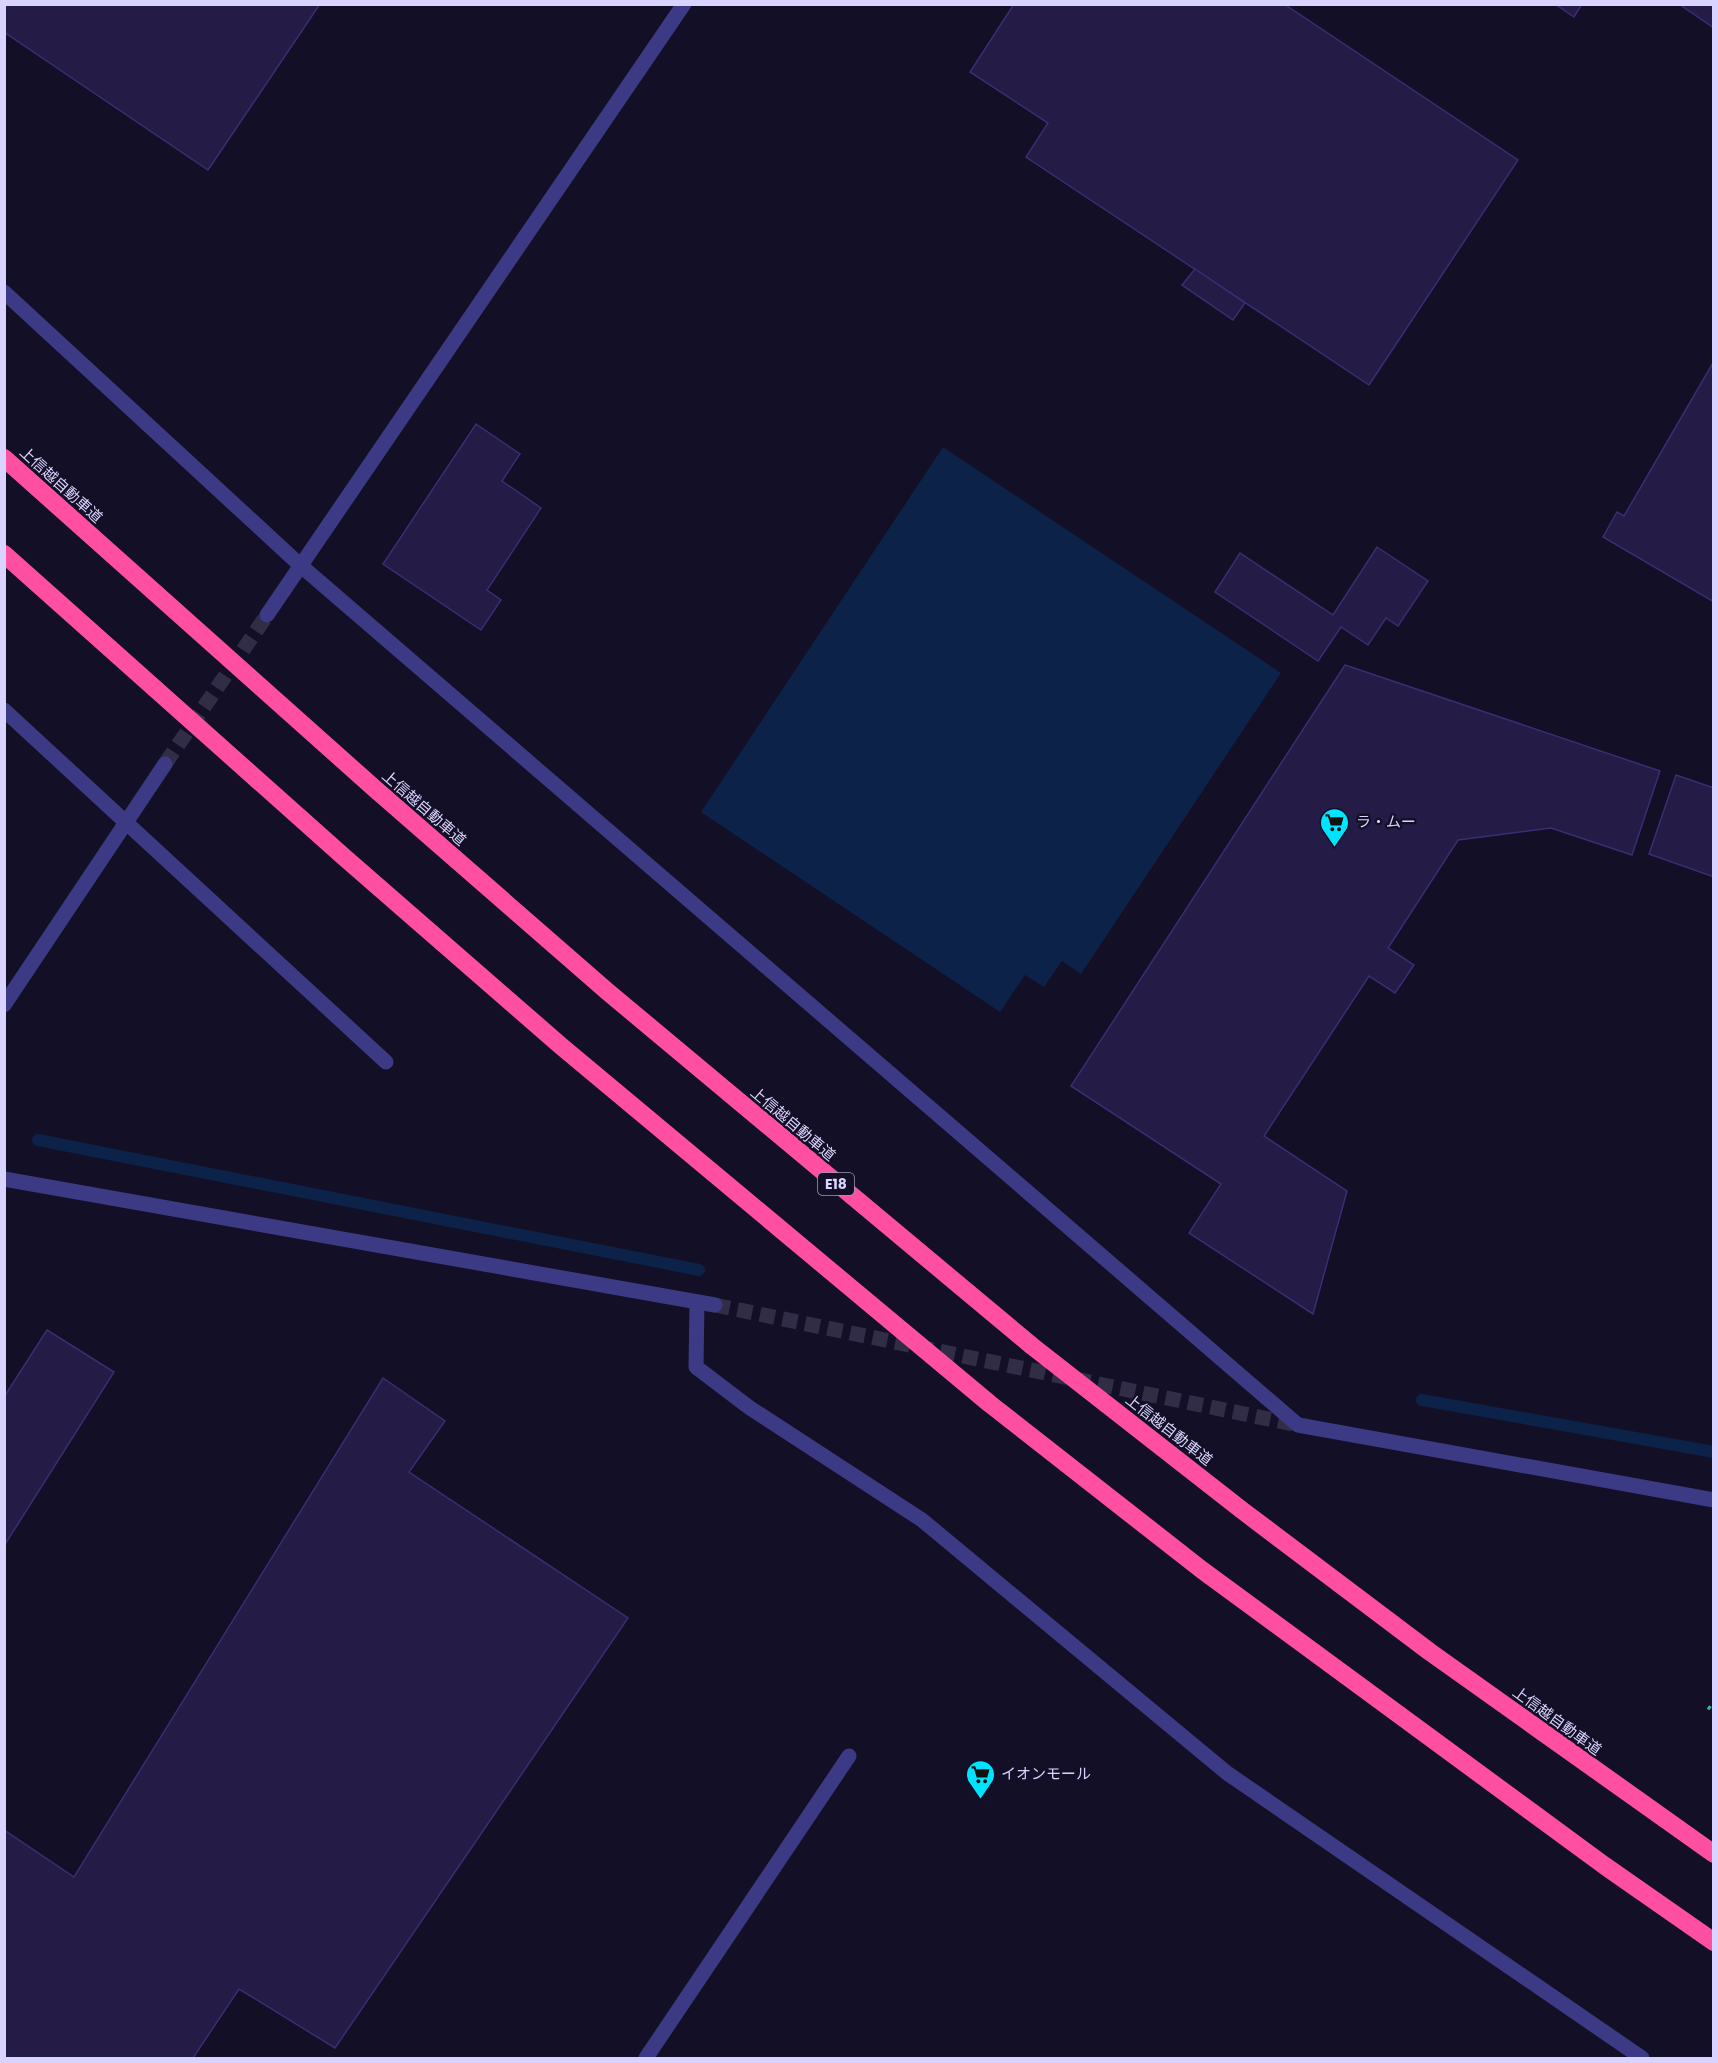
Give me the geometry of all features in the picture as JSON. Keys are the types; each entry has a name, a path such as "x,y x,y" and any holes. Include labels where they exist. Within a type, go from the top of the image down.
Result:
{"highway":[{"name":"上信越自動車道","path":"4,458 608,992 1032,1346 1243,1511 1430,1652 1713,1854"},
{"path":"4,554 335,849 544,1031 990,1404 1202,1570 1595,1859 1713,1942"}],"street":[{"path":"267,615 684,4"},
{"path":"4,292 300,565 1298,1425 1713,1500"},
{"path":"4,710 386,1062"},
{"path":"4,1005 165,765"},
{"path":"4,1179 715,1305"},
{"path":"697,1302 696,1367 750,1408 922,1520 1227,1773 1642,2058"},
{"path":"646,2058 849,1756"}],"path":[{"path":"1708,1707 1713,1712"}],"water":[{"path":"943,447 1281,673 1081,974 1062,961 1044,987 1025,975 1000,1012 701,812"}],"building":[{"path":"4,4 320,4 208,170 4,32"},
{"path":"1014,4 1284,4 1518,160 1369,385 1026,157 1048,123 970,72"},
{"path":"1555,4 1582,4 1574,17"},
{"path":"1679,4 1714,4 1714,28"},
{"path":"1195,269 1245,303 1233,320 1182,285"},
{"path":"1714,361 1714,602 1603,537 1617,512 1624,516"},
{"path":"476,424 520,454 502,481 541,508 487,590 501,600 481,630 383,564"},
{"path":"1377,547 1428,581 1398,626 1386,618 1368,645 1341,627 1318,661 1215,592 1240,553 1333,615"},
{"path":"1345,665 1660,771 1632,855 1551,828 1458,840 1388,948 1414,965 1395,993 1369,976 1264,1136 1347,1191 1313,1314 1189,1233 1221,1184 1071,1086"},
{"path":"1676,775 1714,788 1714,877 1649,854"},
{"path":"47,1330 114,1372 4,1546 4,1397"},
{"path":"383,1378 445,1421 409,1472 628,1618 335,2048 239,1989 193,2058 4,2058 4,1830 74,1877"}],"waterway":[{"path":"38,1140 699,1270"},
{"path":"1422,1400 1714,1452"}],"tunnel":[{"path":"165,764 267,615"},
{"path":"715,1305 1298,1425"}],"place":[{"name":"ラ・ムー","path":"1335,848"},
{"name":"イオンモール","path":"980,1800"}]}
